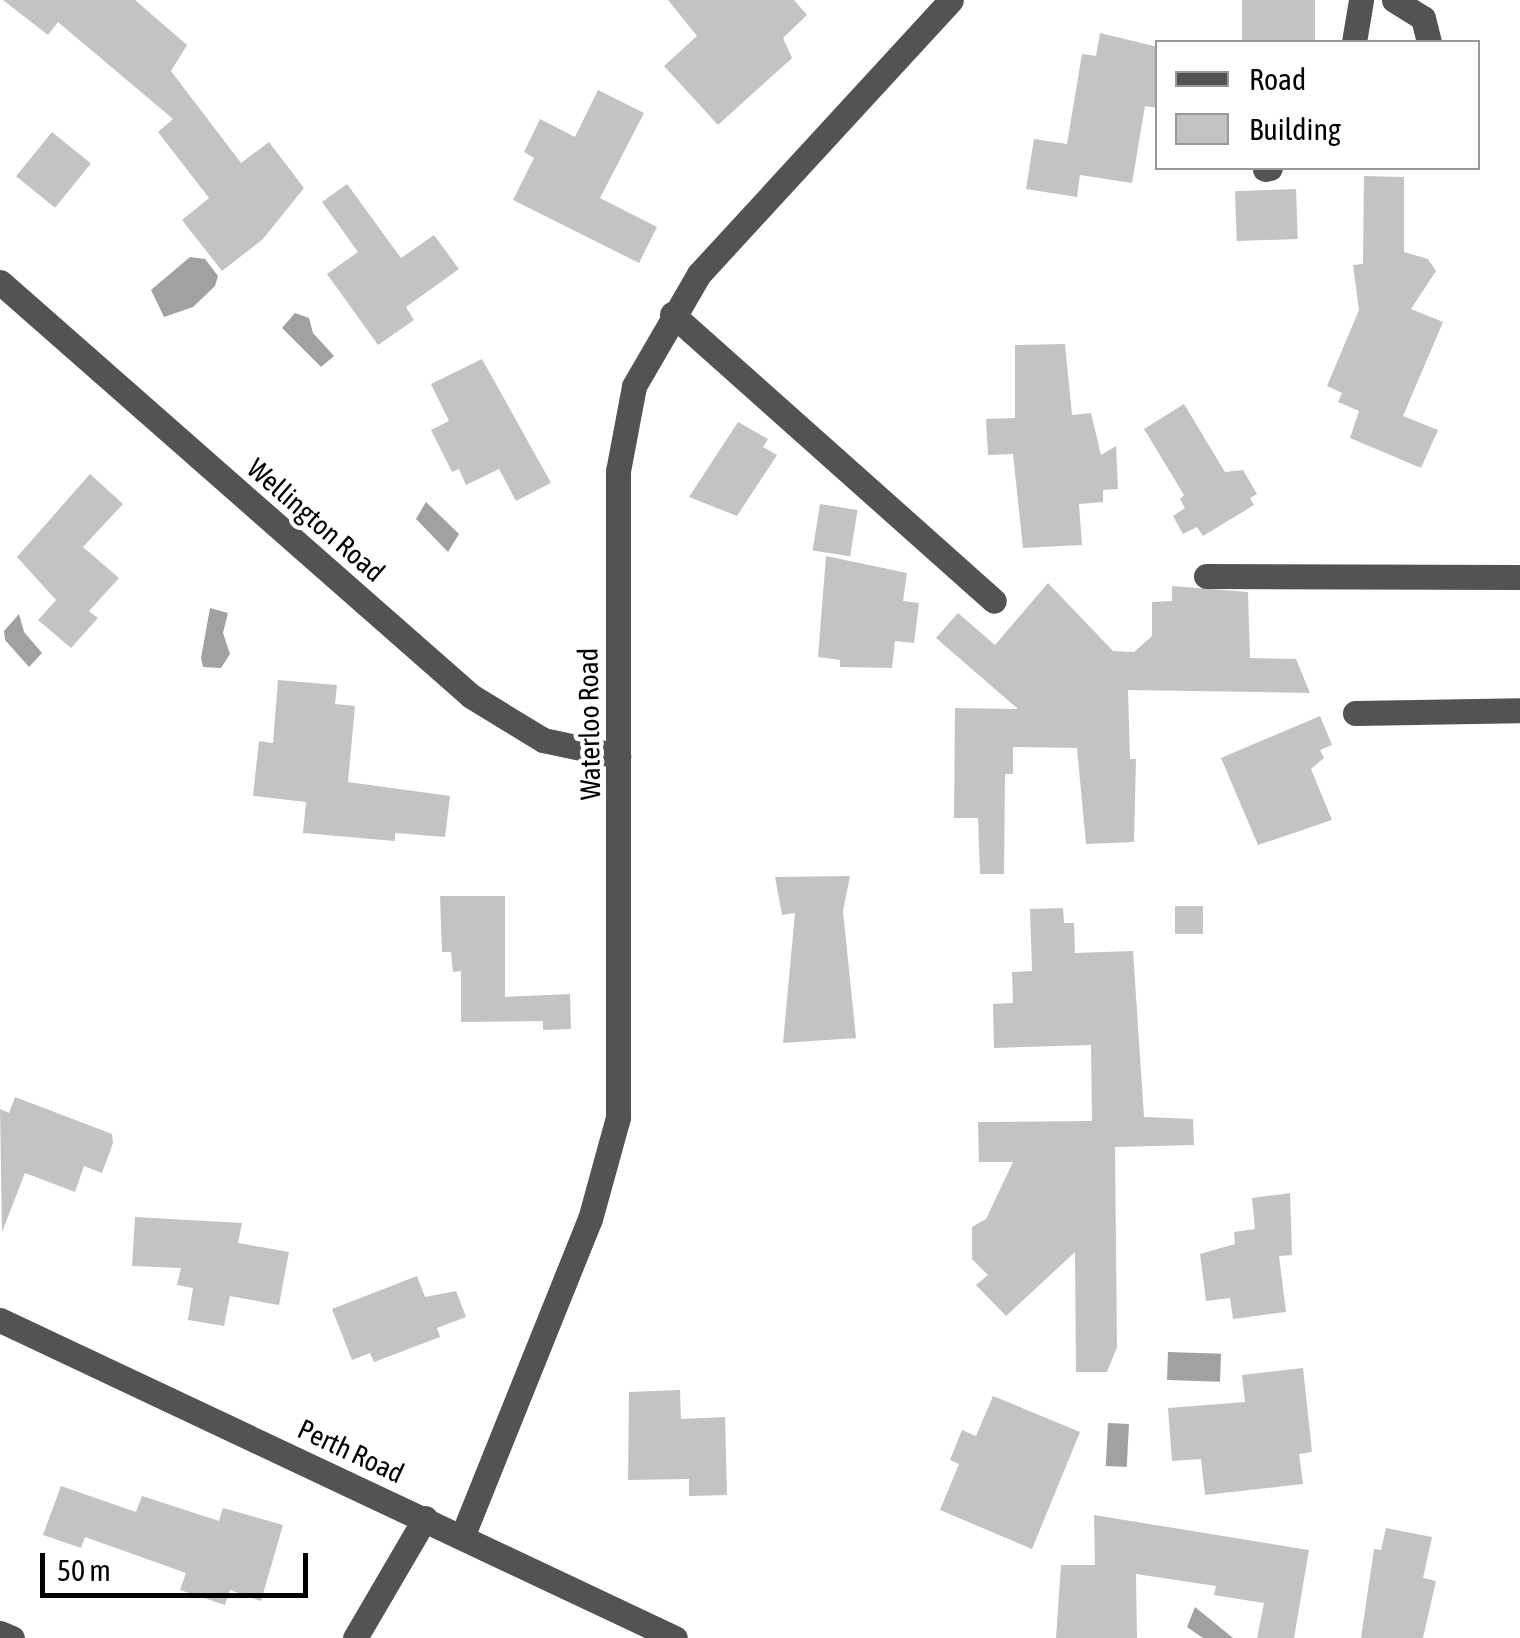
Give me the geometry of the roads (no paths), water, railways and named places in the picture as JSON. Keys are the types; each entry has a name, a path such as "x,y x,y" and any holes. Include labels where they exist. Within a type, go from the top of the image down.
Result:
{"street":[{"name":"Waterloo Road","path":"462,1537 611,1154 622,1064 618,756 622,424 634,386 672,314 699,274 951,0"},
{"path":"1354,40 1361,0"},
{"path":"1394,0 1424,18 1429,40"},
{"name":"Wellington Road","path":"0,282 471,696 543,740 618,756"},
{"path":"672,314 994,601"},
{"path":"1206,576 1520,577"},
{"path":"1355,713 1520,710"},
{"name":"Perth Road","path":"0,1320 425,1518 645,1632 675,1638"},
{"path":"355,1638 425,1518"},
{"path":"0,1633 12,1638"}]}
